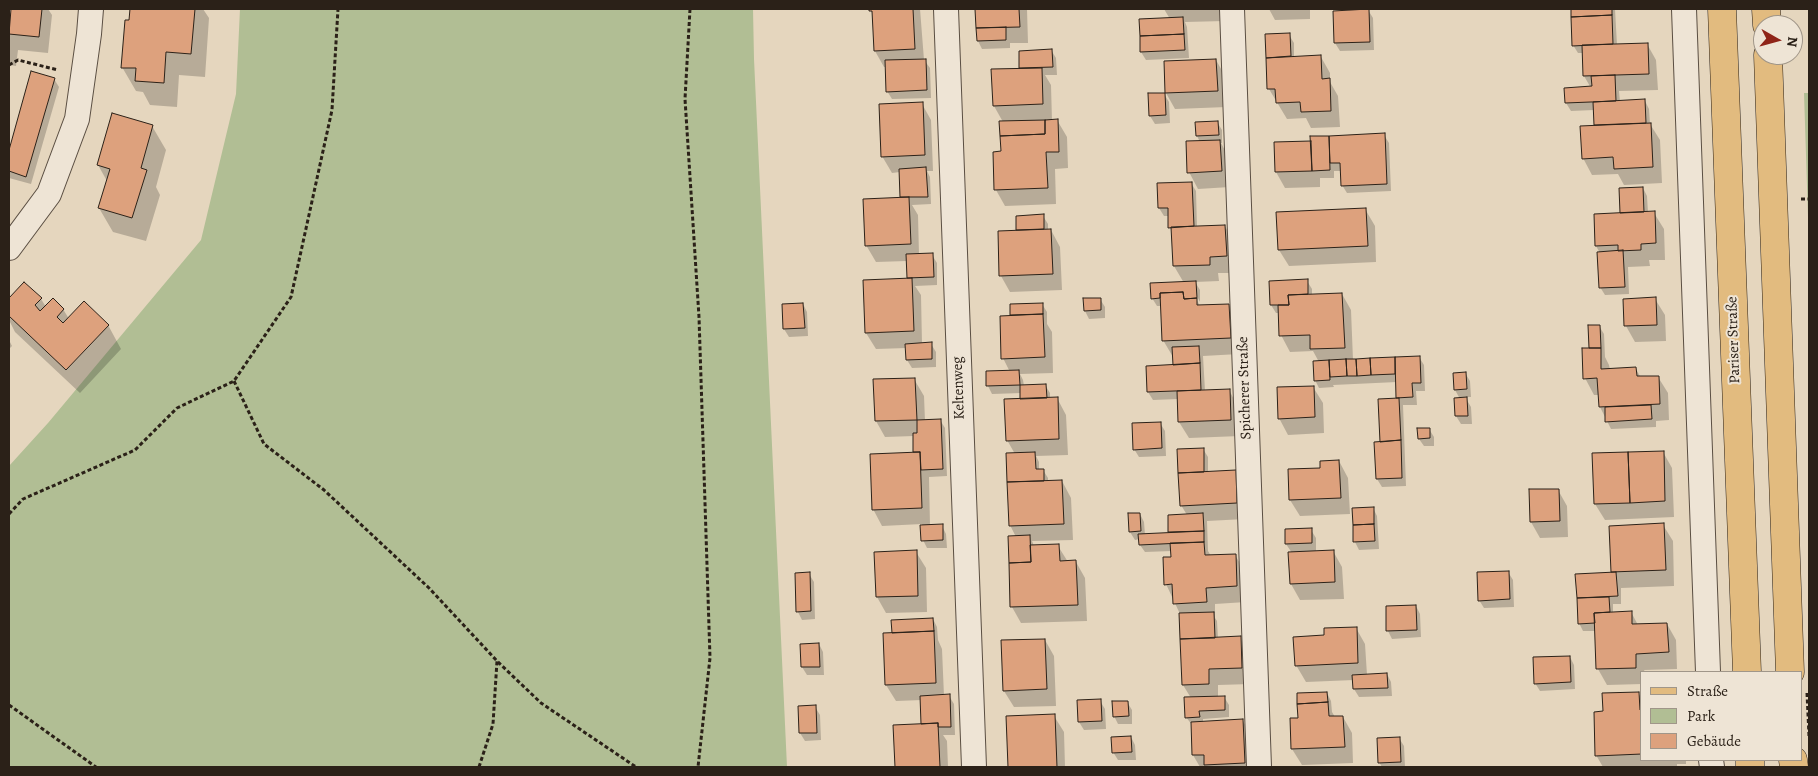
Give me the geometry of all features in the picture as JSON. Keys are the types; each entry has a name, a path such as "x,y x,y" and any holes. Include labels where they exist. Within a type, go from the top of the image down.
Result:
{"main road":[{"name":"Pariser Straße","path":"1722,9 1746,671"},
{"path":"1768,65 1790,671"}],"street":[{"path":"9,248 49,194 77,119 91,9"},
{"name":"Keltenweg","path":"946,9 974,767"},
{"name":"Spicherer Straße","path":"1232,9 1259,767"},
{"path":"1684,9 1708,671"}],"path":[{"path":"9,514 22,499 135,450 177,408 234,381 290,297 332,110 338,9"},
{"path":"690,9 685,99 699,317 710,658 698,767"},
{"path":"9,64 18,60 62,71"},
{"path":"234,381 264,444 332,496 429,588 496,661 540,703 636,767"},
{"path":"479,767 493,724 496,661"},
{"path":"9,705 96,767"}],"green space":[{"path":"240,9 753,9 787,767 9,767 9,466 48,423 201,240 236,94"},
{"path":"1804,93 1809,93 1809,248"}],"building":[{"path":"11,9 42,9 39,37 9,34"},
{"path":"130,9 195,9 191,54 166,52 164,83 135,81 136,68 121,68 125,20 129,20"},
{"path":"869,9 913,9 915,49 874,51 872,11 869,11"},
{"path":"975,9 1019,9 1020,27 976,28"},
{"path":"1369,9 1370,42 1334,43 1333,11"},
{"path":"1571,9 1612,9 1612,15 1571,17"},
{"path":"1612,15 1613,44 1572,46 1571,17"},
{"path":"1183,17 1184,34 1140,36 1139,19"},
{"path":"1006,27 1006,40 977,41 976,28"},
{"path":"1290,33 1291,56 1266,58 1265,34"},
{"path":"1184,34 1185,50 1140,52 1140,36"},
{"path":"1648,43 1649,74 1583,76 1582,45"},
{"path":"1052,49 1053,67 1019,68 1019,51"},
{"path":"1321,55 1322,79 1330,78 1331,111 1301,112 1300,102 1276,103 1275,89 1267,89 1266,58"},
{"path":"926,59 927,90 886,92 885,60"},
{"path":"1216,59 1218,91 1165,93 1164,61"},
{"path":"1042,68 1043,104 993,106 991,69"},
{"path":"31,71 55,78 26,177 9,171 9,150"},
{"path":"1615,75 1616,101 1565,103 1564,88 1592,86 1591,76"},
{"path":"1148,93 1165,93 1166,115 1149,116"},
{"path":"1645,99 1646,123 1594,125 1593,102"},
{"path":"923,102 925,155 881,157 879,104"},
{"path":"112,113 153,125 141,168 147,170 132,218 98,208 110,169 97,165"},
{"path":"1058,119 1059,152 1046,152 1048,188 994,190 993,152 1001,151 1000,136 1045,134 1045,120"},
{"path":"1045,120 1045,134 1000,136 999,121"},
{"path":"1218,121 1219,135 1196,136 1195,122"},
{"path":"1651,123 1653,167 1614,169 1613,157 1582,159 1580,126"},
{"path":"1385,133 1387,184 1341,186 1340,163 1330,163 1329,136"},
{"path":"1310,136 1329,136 1330,170 1312,171"},
{"path":"1220,140 1222,171 1187,173 1186,141"},
{"path":"1311,141 1312,171 1275,172 1274,142"},
{"path":"926,167 928,197 900,197 899,169"},
{"path":"1192,182 1194,226 1168,228 1168,208 1158,208 1157,183"},
{"path":"1643,187 1644,212 1620,213 1619,188"},
{"path":"909,197 911,244 865,246 863,199"},
{"path":"1366,208 1368,246 1278,250 1276,212"},
{"path":"1655,211 1656,243 1641,244 1641,250 1618,251 1618,245 1595,246 1594,214"},
{"path":"1044,214 1044,229 1016,230 1016,216"},
{"path":"1225,225 1227,256 1210,257 1210,265 1173,266 1171,227"},
{"path":"1051,229 1053,274 999,276 998,231"},
{"path":"1623,250 1625,287 1599,288 1597,252"},
{"path":"933,253 934,277 907,278 906,254"},
{"path":"912,278 914,331 865,333 863,280"},
{"path":"1308,279 1308,294 1288,295 1289,305 1270,305 1269,281"},
{"path":"1196,281 1197,298 1184,299 1183,292 1160,293 1160,298 1151,299 1150,283"},
{"path":"24,282 42,298 35,305 40,311 53,298 64,309 57,317 63,323 84,301 109,325 66,370 9,316 9,298"},
{"path":"1183,292 1184,299 1197,298 1197,305 1229,304 1231,338 1162,341 1160,293"},
{"path":"1342,293 1345,348 1310,349 1310,335 1279,336 1278,305 1289,305 1288,295"},
{"path":"1656,297 1657,325 1624,326 1623,299"},
{"path":"1083,298 1101,298 1101,310 1084,311"},
{"path":"803,303 805,328 783,329 782,304"},
{"path":"1043,303 1043,314 1010,315 1010,304"},
{"path":"1043,314 1045,357 1001,359 1000,316"},
{"path":"1588,325 1600,325 1601,348 1589,348"},
{"path":"932,342 932,359 906,360 905,344"},
{"path":"1199,346 1200,363 1173,365 1172,347"},
{"path":"1582,348 1601,348 1601,369 1636,367 1637,376 1659,376 1660,404 1599,407 1597,378 1583,379"},
{"path":"1420,356 1421,383 1412,383 1413,397 1396,398 1395,357"},
{"path":"1395,357 1395,374 1371,375 1370,358"},
{"path":"1370,358 1371,375 1357,376 1356,359"},
{"path":"1346,359 1347,376 1330,377 1329,360"},
{"path":"1346,359 1356,359 1357,376 1347,376"},
{"path":"1329,360 1330,380 1314,381 1313,361"},
{"path":"1200,363 1201,390 1147,392 1146,366"},
{"path":"1019,370 1020,385 986,386 986,371"},
{"path":"1466,372 1467,389 1454,390 1453,373"},
{"path":"915,378 917,420 875,421 873,379"},
{"path":"1046,384 1047,398 1020,399 1020,385"},
{"path":"1314,386 1315,417 1278,419 1277,387"},
{"path":"1230,389 1231,420 1178,422 1177,391"},
{"path":"1058,397 1059,439 1006,441 1004,399"},
{"path":"1467,397 1468,416 1455,416 1454,398"},
{"path":"1399,398 1401,440 1380,442 1378,399"},
{"path":"1651,405 1652,419 1605,422 1605,407"},
{"path":"941,419 943,469 921,470 920,452 913,452 913,433 917,433 917,420"},
{"path":"1161,422 1162,448 1133,450 1132,423"},
{"path":"1417,428 1430,428 1430,438 1418,439"},
{"path":"1401,440 1402,478 1376,479 1374,442"},
{"path":"1204,448 1204,472 1178,473 1177,449"},
{"path":"1664,451 1665,501 1630,503 1628,452"},
{"path":"920,452 922,508 872,510 870,454"},
{"path":"1035,452 1036,469 1044,469 1044,481 1007,482 1006,453"},
{"path":"1628,452 1630,503 1594,504 1592,453"},
{"path":"1339,460 1341,498 1289,500 1288,469 1320,468 1320,461"},
{"path":"1236,470 1237,503 1180,506 1178,473"},
{"path":"1062,480 1064,524 1009,526 1007,482"},
{"path":"1529,489 1559,489 1560,521 1530,522"},
{"path":"1374,507 1374,524 1353,525 1352,508"},
{"path":"1128,513 1140,513 1141,531 1129,532"},
{"path":"1203,513 1204,531 1168,532 1168,515"},
{"path":"1664,523 1666,570 1611,572 1609,526"},
{"path":"943,524 943,540 921,541 920,525"},
{"path":"1374,524 1375,541 1353,542 1353,525"},
{"path":"1312,528 1312,543 1285,544 1285,529"},
{"path":"1204,531 1204,542 1139,545 1138,534"},
{"path":"1030,535 1031,562 1009,563 1008,536"},
{"path":"1204,542 1205,555 1236,554 1237,586 1206,588 1207,602 1173,604 1172,584 1164,585 1163,557 1171,557 1170,543"},
{"path":"1059,544 1060,561 1076,560 1078,605 1010,607 1009,563 1031,562 1030,545"},
{"path":"917,550 918,596 876,597 874,552"},
{"path":"1334,550 1335,582 1290,584 1288,552"},
{"path":"1509,571 1510,599 1478,601 1477,572"},
{"path":"810,572 811,611 796,612 795,573"},
{"path":"1616,572 1618,596 1577,598 1575,574"},
{"path":"1609,597 1610,612 1594,613 1595,623 1578,624 1577,598"},
{"path":"1416,605 1417,630 1386,631 1386,606"},
{"path":"1632,611 1632,624 1667,623 1669,652 1636,654 1636,668 1596,669 1594,613"},
{"path":"1214,612 1215,638 1180,639 1179,613"},
{"path":"933,618 934,631 892,633 891,620"},
{"path":"1357,627 1358,663 1295,666 1293,637 1324,635 1324,628"},
{"path":"934,631 936,683 885,685 883,633"},
{"path":"1241,636 1242,668 1209,669 1209,684 1182,685 1180,639"},
{"path":"1045,639 1047,689 1003,691 1001,640"},
{"path":"819,643 820,667 801,667 800,644"},
{"path":"1570,656 1571,682 1534,684 1533,657"},
{"path":"1387,673 1388,688 1353,689 1352,675"},
{"path":"1327,692 1328,702 1297,704 1297,693"},
{"path":"1639,692 1640,754 1595,756 1594,712 1603,711 1602,693"},
{"path":"950,694 951,727 938,727 938,723 921,724 920,696"},
{"path":"1225,696 1225,710 1199,711 1200,717 1185,718 1184,697"},
{"path":"1101,699 1102,721 1078,722 1077,700"},
{"path":"1112,701 1128,701 1129,716 1113,717"},
{"path":"1328,702 1329,716 1343,716 1345,747 1291,749 1290,718 1298,718 1297,704"},
{"path":"816,705 817,733 799,733 798,706"},
{"path":"1055,714 1057,767 1008,767 1006,716"},
{"path":"1243,719 1245,763 1204,765 1204,755 1192,755 1191,722"},
{"path":"938,723 940,767 895,767 893,725"},
{"path":"1131,736 1132,752 1112,753 1111,737"},
{"path":"1400,737 1401,762 1378,763 1377,738"}]}
